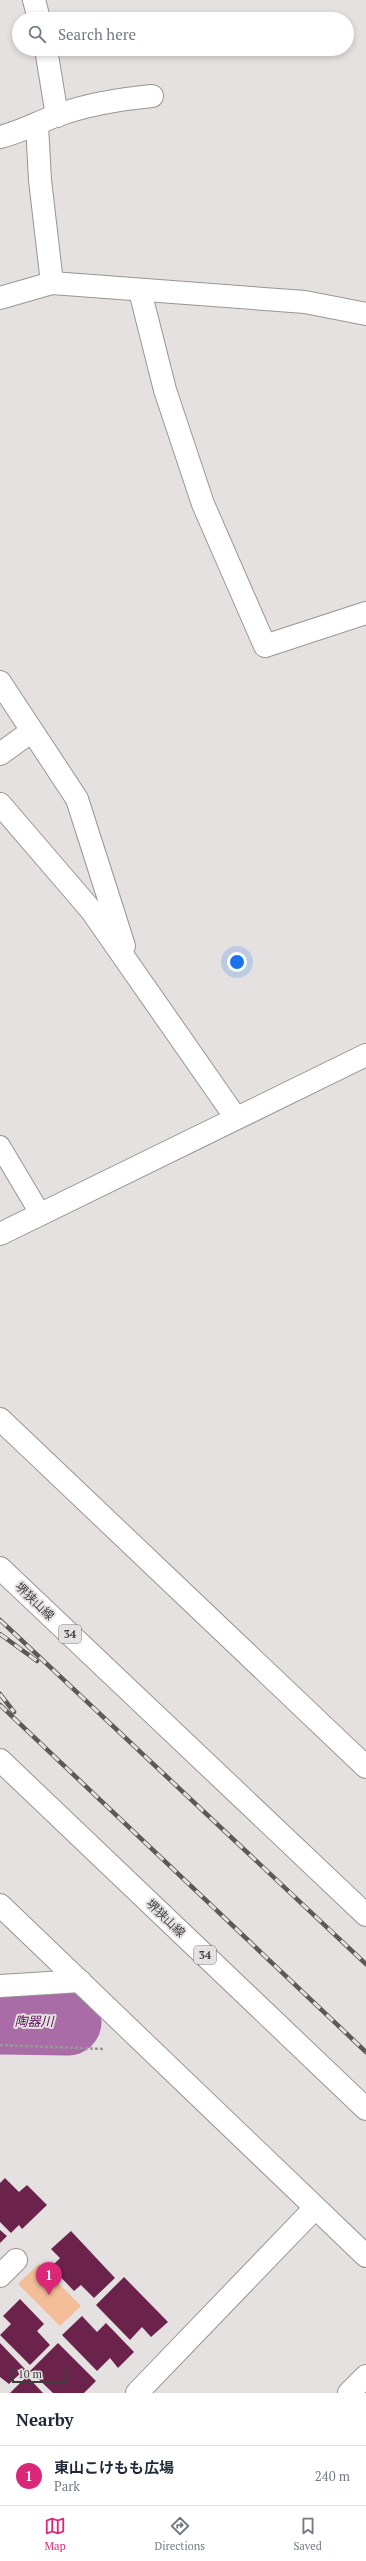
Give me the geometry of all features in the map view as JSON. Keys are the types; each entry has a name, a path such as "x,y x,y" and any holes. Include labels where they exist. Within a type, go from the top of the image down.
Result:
{"street":[{"path":"34,0 37,12"},
{"path":"47,56 57,116"},
{"path":"0,137 19,133 57,116 104,101 152,96"},
{"path":"37,125 40,180 52,283"},
{"path":"0,298 52,283 140,291 305,302 366,314"},
{"path":"140,291 165,390 203,504 265,646 366,613"},
{"path":"0,682 77,799 130,966"},
{"path":"0,754 32,731"},
{"path":"0,804 92,910 236,1118"},
{"path":"0,1234 366,1055"},
{"path":"0,1419 366,1767"},
{"name":"堺狭山線","path":"0,1568 366,1914"},
{"name":"堺狭山線","path":"0,1760 366,2109"},
{"path":"0,1905 366,2256"},
{"path":"0,1986 80,1981"},
{"path":"137,2393 315,2208"},
{"path":"0,2276 16,2260"},
{"path":"349,2393 366,2376"}],"lane":[{"path":"0,1146 41,1215"}],"path":[{"path":"0,2045 107,2049"}],"shaded area":[{"path":"39,2264 81,2306 60,2326 18,2284"}],"building":[{"path":"5,2178 19,2192 27,2185 47,2205 22,2229 19,2225 11,2233 0,2222 0,2183"},
{"path":"0,2230 7,2236 0,2243"},
{"path":"71,2231 115,2278 94,2298 81,2285 74,2291 51,2267 60,2258 51,2249"},
{"path":"124,2277 168,2322 151,2337 142,2327 130,2340 96,2305"},
{"path":"20,2299 44,2324 37,2331 50,2345 30,2365 0,2335 11,2324 3,2316"},
{"path":"82,2316 97,2332 106,2323 134,2352 118,2368 110,2358 97,2371 62,2335"},
{"path":"0,2343 25,2369 9,2384 0,2377"},
{"path":"58,2343 96,2381 84,2393 53,2393 30,2371"},
{"path":"27,2376 43,2393 10,2393"}],"waterway":[{"name":"陶器川","path":"0,2021 68,2022"}],"railway":[{"path":"0,1620 366,1964"},
{"path":"0,1634 37,1661"},
{"path":"0,1694 14,1712"},
{"path":"0,1705 366,2052"}],"place":[{"name":"東山こけもも広場","path":"49,2295"}]}
